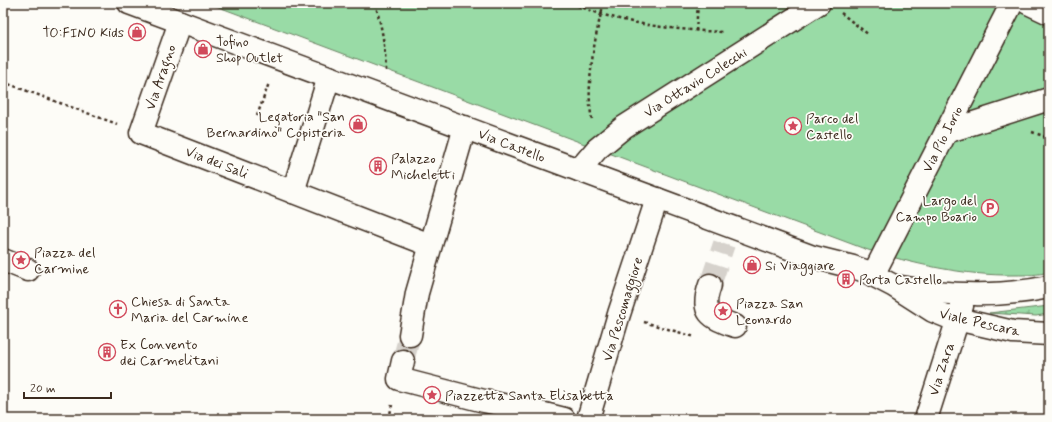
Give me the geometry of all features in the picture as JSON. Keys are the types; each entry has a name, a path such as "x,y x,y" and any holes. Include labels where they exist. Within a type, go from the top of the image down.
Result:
{"street":[{"name":"Via Castello","path":"129,3 657,199 727,235 853,267 894,286"},
{"name":"Via Ottavio Colecchi","path":"579,170 603,143 637,118 819,3"},
{"name":"Via Pio Iorio","path":"873,275 1012,3"},
{"path":"1028,3 1049,13"},
{"name":"Via Aragno","path":"141,133 180,22"},
{"path":"294,192 329,77"},
{"path":"946,132 1049,99"},
{"path":"410,335 417,293 465,127"},
{"name":"Via dei Sali","path":"141,133 430,246"},
{"name":"Via Pescomaggiore","path":"588,419 619,314 657,199"},
{"path":"3,260 28,270"},
{"path":"710,285 706,306 708,311 714,318 735,326"},
{"path":"894,286 934,292 970,293 1018,292 1049,287"},
{"name":"Viale Pescara","path":"894,286 933,311 957,320 1013,332 1049,334"},
{"name":"Via Zara","path":"926,419 957,320 962,306 970,293"},
{"path":"401,370 474,398 564,419"}],"path":[{"path":"375,3 385,46 386,73"},
{"path":"572,3 601,14 663,27 696,31 731,32"},
{"path":"603,143 591,118 589,87 604,3"},
{"path":"696,31 698,3"},
{"path":"840,12 869,35"},
{"path":"257,116 278,58"},
{"path":"3,82 141,133"},
{"path":"619,314 701,339"}],"green space":[{"name":"Parco del Castello","path":"208,3 1049,3 1049,272 1037,274 996,275 958,271 902,260 865,249"},
{"path":"1049,306 1049,314 1036,316 989,313"}],"tunnel":[{"path":"710,285 724,244"},
{"path":"403,361 410,335"}],"place":[{"name":"TO:FINO Kids","path":"137,32"},
{"name":"Tofino Shop Outlet","path":"203,49"},
{"name":"Legatoria \"San Bernardino\" Copisteria","path":"358,124"},
{"name":"Parco del Castello","path":"793,126"},
{"name":"Palazzo Micheletti","path":"378,166"},
{"name":"Largo del Campo Boario","path":"990,208"},
{"name":"Piazza del Carmine","path":"21,260"},
{"name":"Si Viaggiare","path":"752,265"},
{"name":"Porta Castello","path":"846,279"},
{"name":"Chiesa di Santa Maria del Carmine","path":"118,309"},
{"name":"Piazza San Leonardo","path":"723,311"},
{"name":"Ex Convento dei Carmelitani","path":"107,352"},
{"name":"Piazzetta Santa Elisabetta","path":"432,395"}]}
